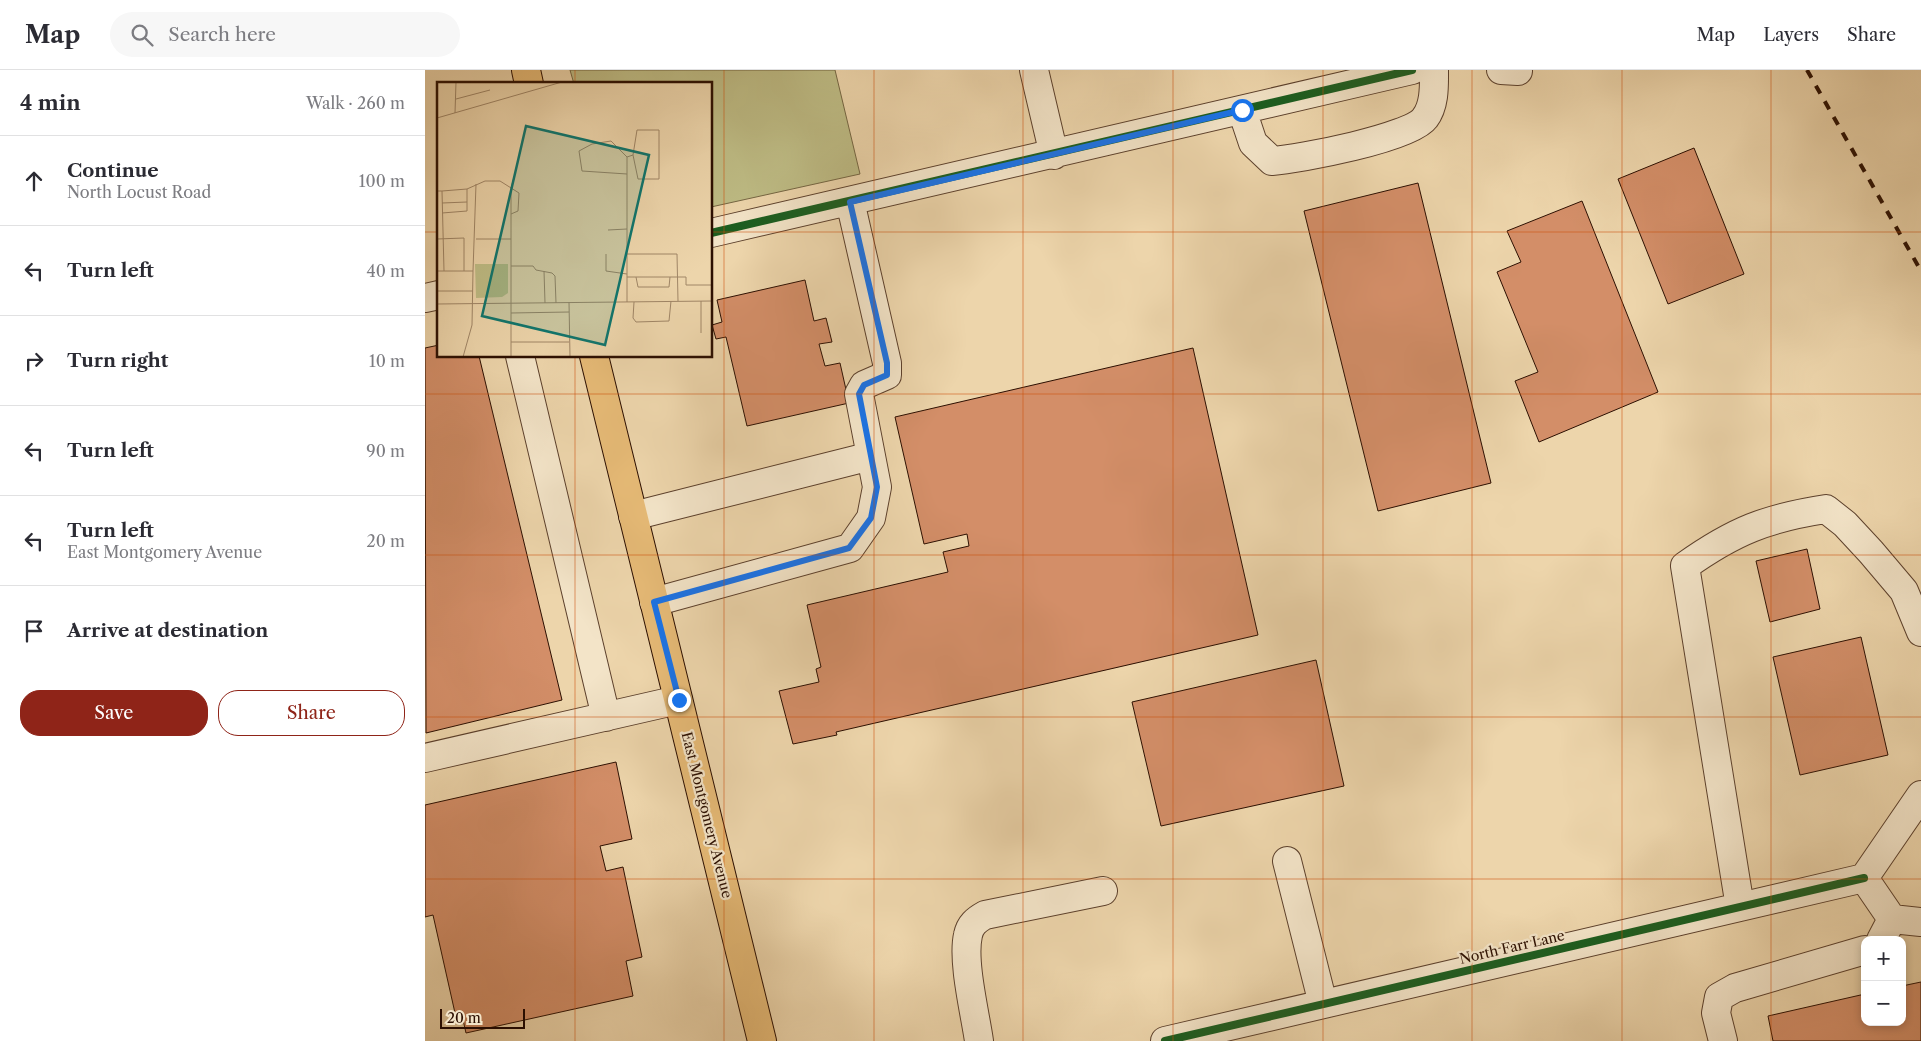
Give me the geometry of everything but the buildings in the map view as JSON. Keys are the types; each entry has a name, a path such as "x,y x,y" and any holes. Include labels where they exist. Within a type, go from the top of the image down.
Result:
{"main road":[{"name":"East Montgomery Avenue","path":"594,358 762,1041"}],"street":[{"path":"1034,70 1054,155"},
{"path":"713,233 1054,155 1412,70"},
{"path":"1242,110 1253,143 1272,161 1299,159 1407,131 1425,119 1433,97 1434,70"},
{"path":"654,602 849,548 871,518 877,487 859,394 864,385 887,375 887,363 850,202"},
{"path":"520,358 606,717"},
{"path":"633,516 871,456"},
{"path":"1740,907 1685,566 1715,544 1747,528 1783,516 1826,509 1845,524 1904,591 1921,632"},
{"path":"425,758 679,700"},
{"path":"1921,795 1864,878 1887,929 1921,922"},
{"path":"1287,861 1323,1004"},
{"name":"North Farr Lane","path":"1165,1041 1864,878"},
{"path":"979,1041 967,954 968,934 974,922 985,915 1103,891"},
{"path":"1723,1041 1717,1013 1719,997 1735,988 1861,951"}],"shaded area":[{"path":"570,70 835,70 860,174 713,207 713,82 573,82"}],"railway":[{"path":"1807,70 1921,271"}],"cycle path":[{"path":"713,233 1412,70"},
{"path":"1165,1041 1864,878"}],"route":[{"path":"679,700 654,602 849,548 871,518 877,487 859,394 864,385 877,381 887,375 887,363 850,202 1242,110"}]}
